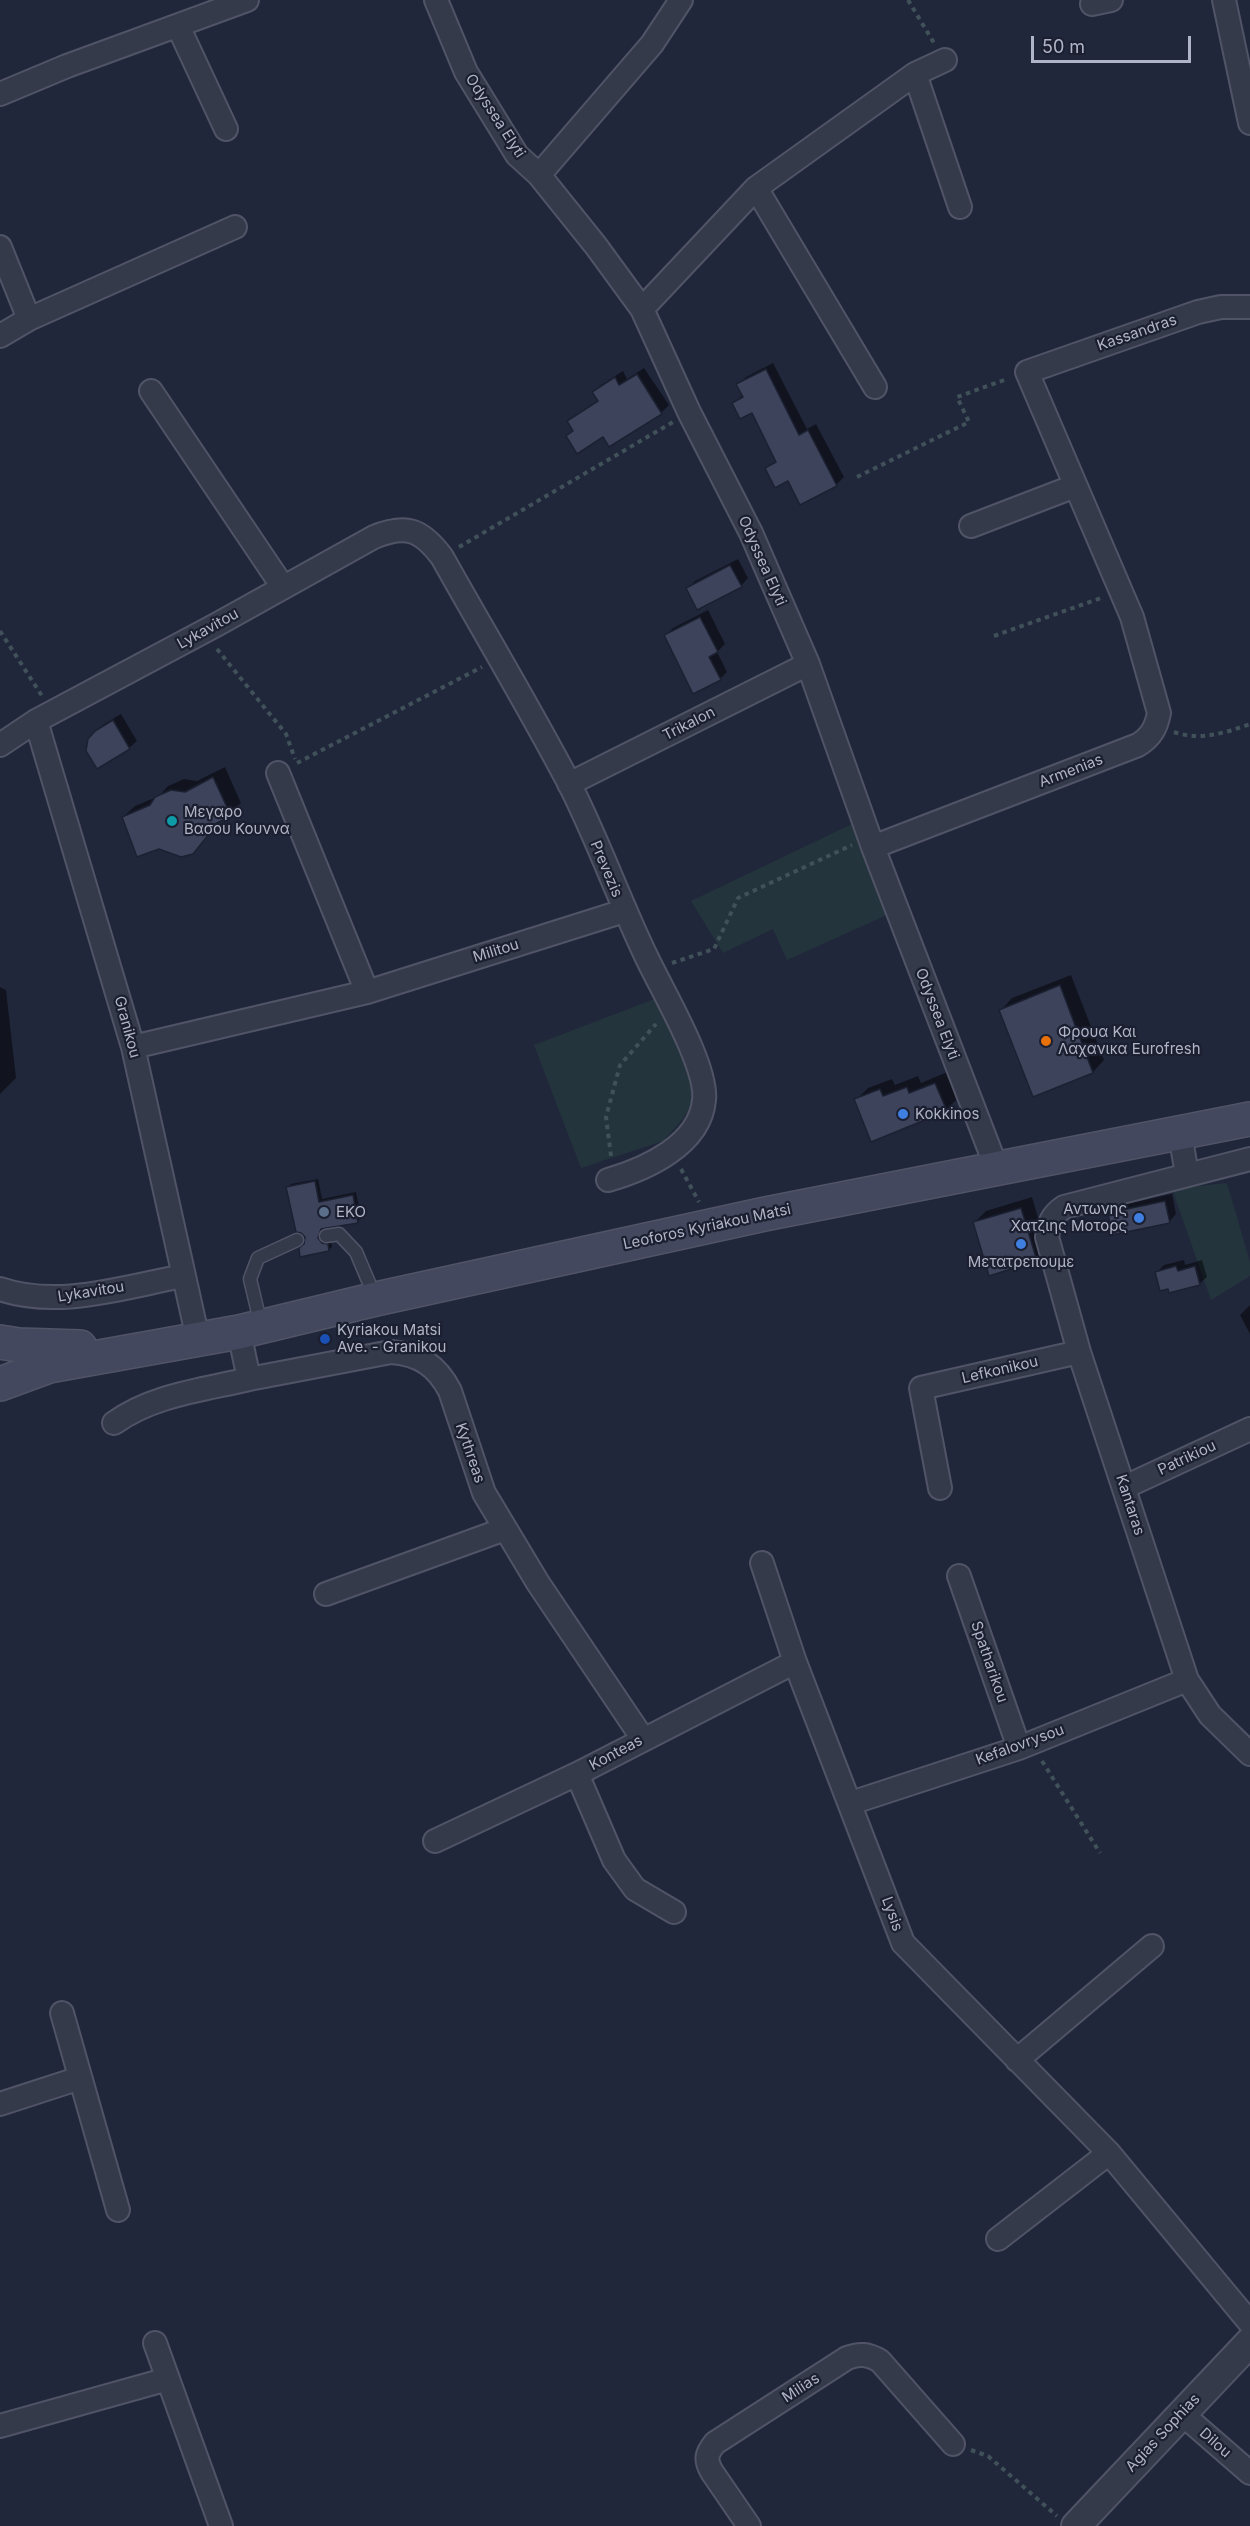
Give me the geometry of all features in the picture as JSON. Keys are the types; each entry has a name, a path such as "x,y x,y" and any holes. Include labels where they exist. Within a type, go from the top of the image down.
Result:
{"main road":[{"name":"Leoforos Kyriakou Matsi","path":"0,1384 49,1366 250,1329 376,1299 711,1226 1250,1119"},
{"name":"Leoforos Kyriakou Matsi","path":"0,1342 67,1347 166,1343"}],"street":[{"path":"0,94 67,66 247,0"},
{"name":"Odyssea Elyti","path":"436,0 466,72 517,155 539,175 597,246 642,309 689,412 751,533 808,664 871,842 997,1169"},
{"path":"539,175 652,44 681,0"},
{"path":"1224,0 1250,123"},
{"path":"178,26 226,129"},
{"path":"642,309 756,188 915,74 945,60"},
{"path":"915,74 960,207"},
{"path":"756,188 874,387"},
{"path":"0,336 29,319 235,227"},
{"path":"0,247 29,319"},
{"name":"Kassandras","path":"1027,372 1198,312 1221,307 1250,307"},
{"path":"1027,372 1132,617 1159,713 1156,726"},
{"path":"151,391 284,587"},
{"path":"971,526 1076,486"},
{"name":"Lykavitou","path":"0,746 44,717 374,537 397,530 420,533"},
{"name":"Prevezis","path":"420,533 442,557 569,784 624,911 694,1056 704,1086 705,1099 696,1124 670,1150 641,1169 611,1179"},
{"name":"Trikalon","path":"569,784 808,664"},
{"name":"Granikou","path":"44,717 133,1047 198,1339"},
{"name":"Armenias","path":"871,842 1138,745 1148,739 1156,726"},
{"path":"287,768 367,992"},
{"name":"Militou","path":"133,1047 367,992 624,911"},
{"path":"1180,1134 1187,1173 1250,1159"},
{"name":"Kantaras","path":"1187,1173 1064,1207 1055,1213 1049,1222 1047,1237 1079,1352 1187,1680 1210,1715 1250,1754"},
{"name":"Lykavitou","path":"0,1289 23,1296 64,1297 183,1276"},
{"path":"249,1379 250,1329"},
{"name":"Lefkonikou","path":"940,1488 921,1388 1079,1352"},
{"name":"Kythreas","path":"114,1423 129,1412 160,1399 249,1379 375,1354 408,1353 420,1358 434,1367 446,1385 484,1493 538,1583 643,1739"},
{"name":"Patrikiou","path":"1125,1487 1250,1429"},
{"path":"326,1594 506,1529"},
{"name":"Lysis","path":"762,1563 795,1662 903,1942 1109,2153 1250,2323"},
{"name":"Spatharikou","path":"959,1576 1024,1745"},
{"name":"Konteas","path":"435,1841 577,1774 795,1662"},
{"name":"Kefalovrysou","path":"851,1803 1024,1745 1187,1680"},
{"path":"577,1774 614,1860 635,1890 674,1912"},
{"path":"1017,2060 1152,1946"},
{"path":"62,2013 118,2210"},
{"path":"0,2104 80,2078"},
{"path":"998,2239 1109,2153"},
{"name":"Agias Sophias","path":"1068,2522 1181,2413 1250,2342"},
{"path":"155,2343 220,2526"},
{"name":"Milias","path":"749,2526 712,2472 707,2463 707,2453 715,2444 847,2358 858,2354 870,2355 880,2361 953,2444"},
{"path":"0,2426 168,2379"},
{"name":"Dilou","path":"1181,2413 1250,2474"}],"lane":[{"path":"326,1236 339,1234 356,1252 376,1299"},
{"path":"250,1329 250,1279 258,1258 297,1240"}],"path":[{"path":"908,0 945,60"},
{"path":"858,477 969,422 957,397 1027,372"},
{"path":"442,557 689,412"},
{"path":"994,636 1121,591"},
{"path":"0,631 44,717"},
{"path":"203,632 286,734 287,768 499,658"},
{"path":"1156,726 1186,736 1217,735 1250,724"},
{"path":"652,969 714,949 738,898 871,842"},
{"path":"611,1179 606,1117 620,1065 671,1008"},
{"path":"670,1150 711,1226"},
{"path":"1024,1745 1100,1853"},
{"path":"953,2444 988,2456 1068,2522"}],"shaded area":[{"path":"852,824 887,915 787,960 773,929 723,953 691,901"},
{"path":"665,995 697,1095 683,1119 663,1141 581,1168 534,1045"},
{"path":"1227,1183 1250,1262 1250,1276 1211,1300 1172,1189"}],"building":[{"path":"766,369 799,435 808,430 837,486 800,505 788,481 775,488 765,468 776,462 752,413 740,419 732,403 743,397 736,384"},
{"path":"637,374 662,414 609,447 603,437 577,454 566,436 573,431 567,421 598,401 592,392 615,377 619,385"},
{"path":"730,565 742,587 697,610 686,588"},
{"path":"700,617 718,652 709,657 721,680 693,694 664,635"},
{"path":"113,720 130,749 97,769 86,751 88,739 95,731"},
{"name":"Μεγαρο Βασου Κουννα","path":"213,777 231,816 211,826 209,834 193,854 181,857 159,849 137,857 122,817 150,805 155,797 171,790 185,792"},
{"name":"Φρουα Και Λαχανικα Eurofresh","path":"1060,985 1093,1073 1033,1097 999,1010"},
{"name":"Kokkinos","path":"935,1083 947,1111 871,1142 854,1099 880,1089 883,1096 907,1087 909,1093"},
{"name":"EKO","path":"315,1181 319,1202 353,1195 358,1223 321,1229 318,1238 322,1243 328,1244 329,1251 300,1257 299,1248 304,1244 305,1237 296,1232 286,1187"},
{"name":"Αντωνης Χατζιης Μοτορς","path":"1165,1201 1170,1223 1112,1235 1108,1213"},
{"path":"1021,1208 1037,1261 989,1276 973,1222"},
{"path":"1176,1266 1178,1271 1195,1266 1200,1285 1169,1293 1168,1289 1160,1291 1155,1272"}],"place":[{"name":"Μεγαρο Βασου Κουννα","path":"172,821"},
{"name":"Φρουα Και Λαχανικα Eurofresh","path":"1046,1041"},
{"name":"Kokkinos","path":"903,1114"},
{"name":"EKO","path":"324,1212"},
{"name":"Αντωνης Χατζιης Μοτορς","path":"1139,1218"},
{"name":"Μετατρεπουμε","path":"1021,1244"},
{"name":"Kyriakou Matsi Ave. - Granikou","path":"325,1339"}]}
